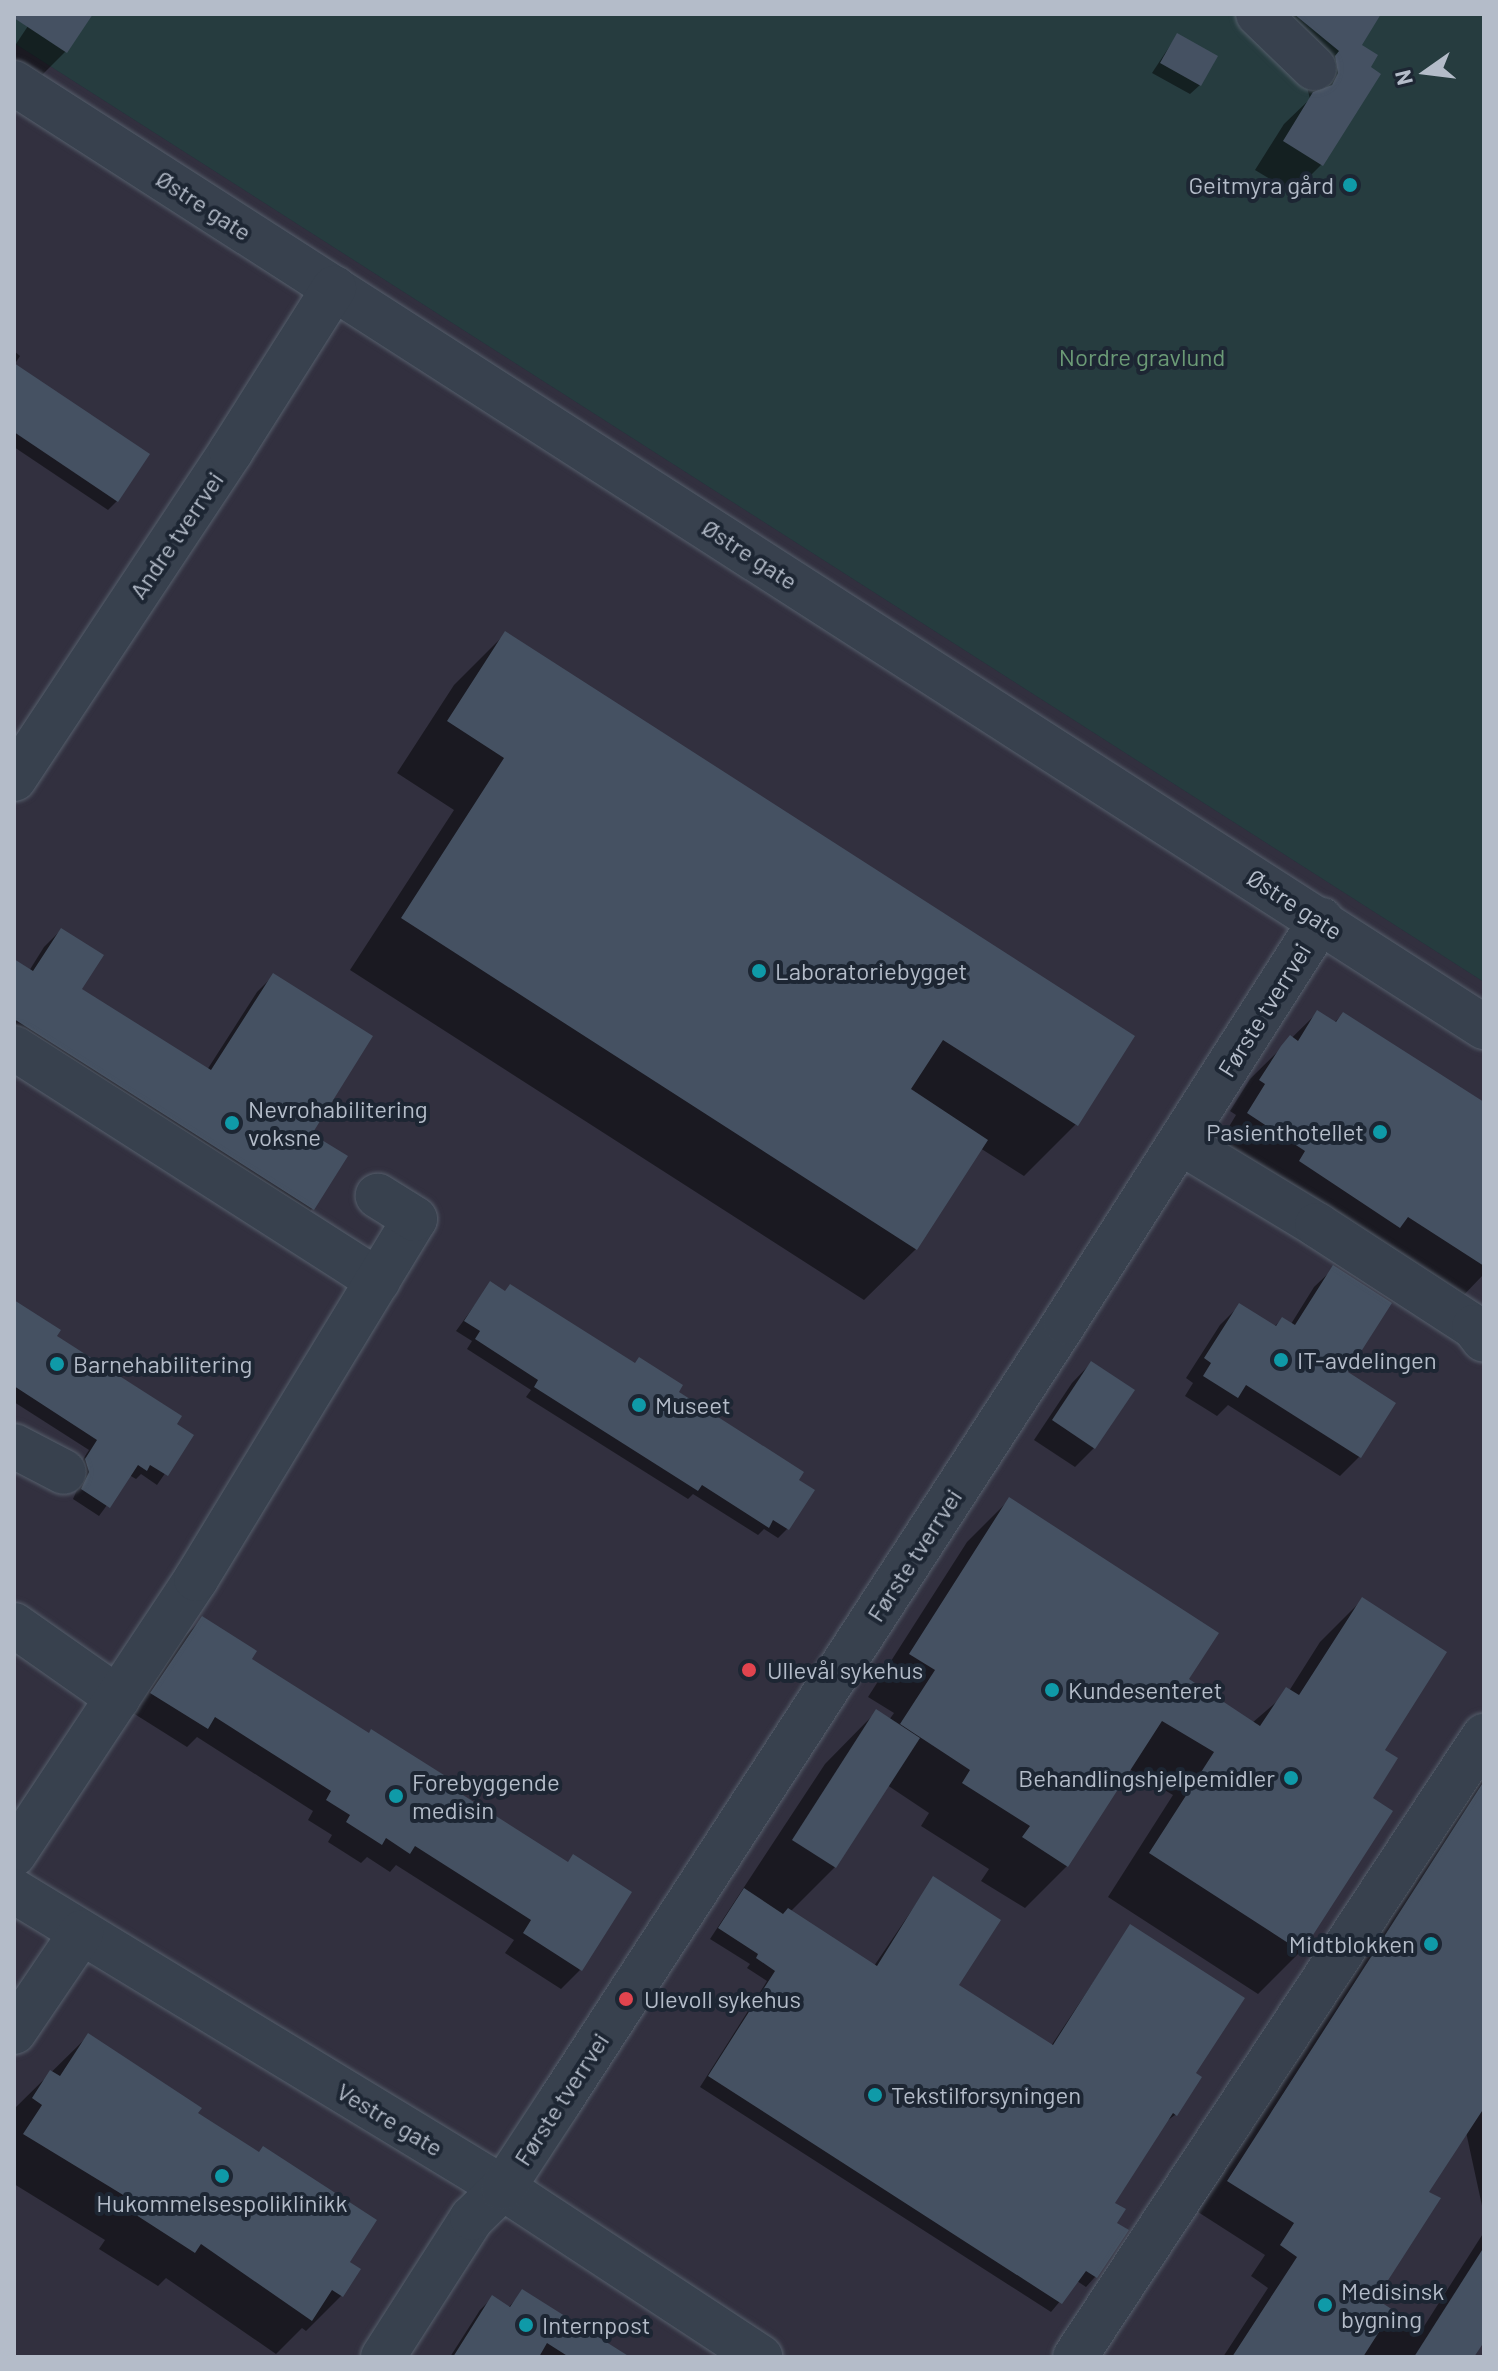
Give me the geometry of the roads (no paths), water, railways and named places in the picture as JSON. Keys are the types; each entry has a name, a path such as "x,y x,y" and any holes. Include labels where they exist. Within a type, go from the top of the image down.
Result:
{"street":[{"path":"1258,14 1314,68"},
{"name":"Østre gate","path":"14,83 1484,1027"},
{"name":"Andre tverrvei","path":"14,779 334,288"},
{"name":"Første tverrvei","path":"383,2357 472,2218 503,2188 1321,920"},
{"path":"14,1048 378,1281"},
{"path":"1180,1142 1396,1276 1474,1327 1484,1340"},
{"path":"14,1854 196,1579 415,1219 378,1196"},
{"path":"14,1446 64,1472"},
{"path":"14,1625 118,1698"},
{"path":"1075,2357 1484,1736"},
{"name":"Vestre gate","path":"14,1891 503,2188 760,2357"},
{"path":"14,2032 81,1933"}],"place":[{"name":"Geitmyra gård","path":"1350,185"},
{"name":"Laboratoriebygget","path":"759,971"},
{"name":"Nevrohabilitering voksne","path":"232,1123"},
{"name":"Pasienthotellet","path":"1380,1132"},
{"name":"IT-avdelingen","path":"1281,1360"},
{"name":"Barnehabilitering","path":"57,1364"},
{"name":"Museet","path":"639,1405"},
{"name":"Ullevål sykehus","path":"749,1670"},
{"name":"Kundesenteret","path":"1052,1690"},
{"name":"Behandlingshjelpemidler","path":"1291,1778"},
{"name":"Forebyggende medisin","path":"396,1796"},
{"name":"Midtblokken","path":"1431,1944"},
{"name":"Ulevoll sykehus","path":"626,1999"},
{"name":"Tekstilforsyningen","path":"875,2095"},
{"name":"Hukommelsespoliklinikk","path":"222,2176"},
{"name":"Medisinsk bygning","path":"1325,2305"},
{"name":"Internpost","path":"526,2325"}],"park label":[{"name":"Nordre gravlund","path":"1142,357"}]}
